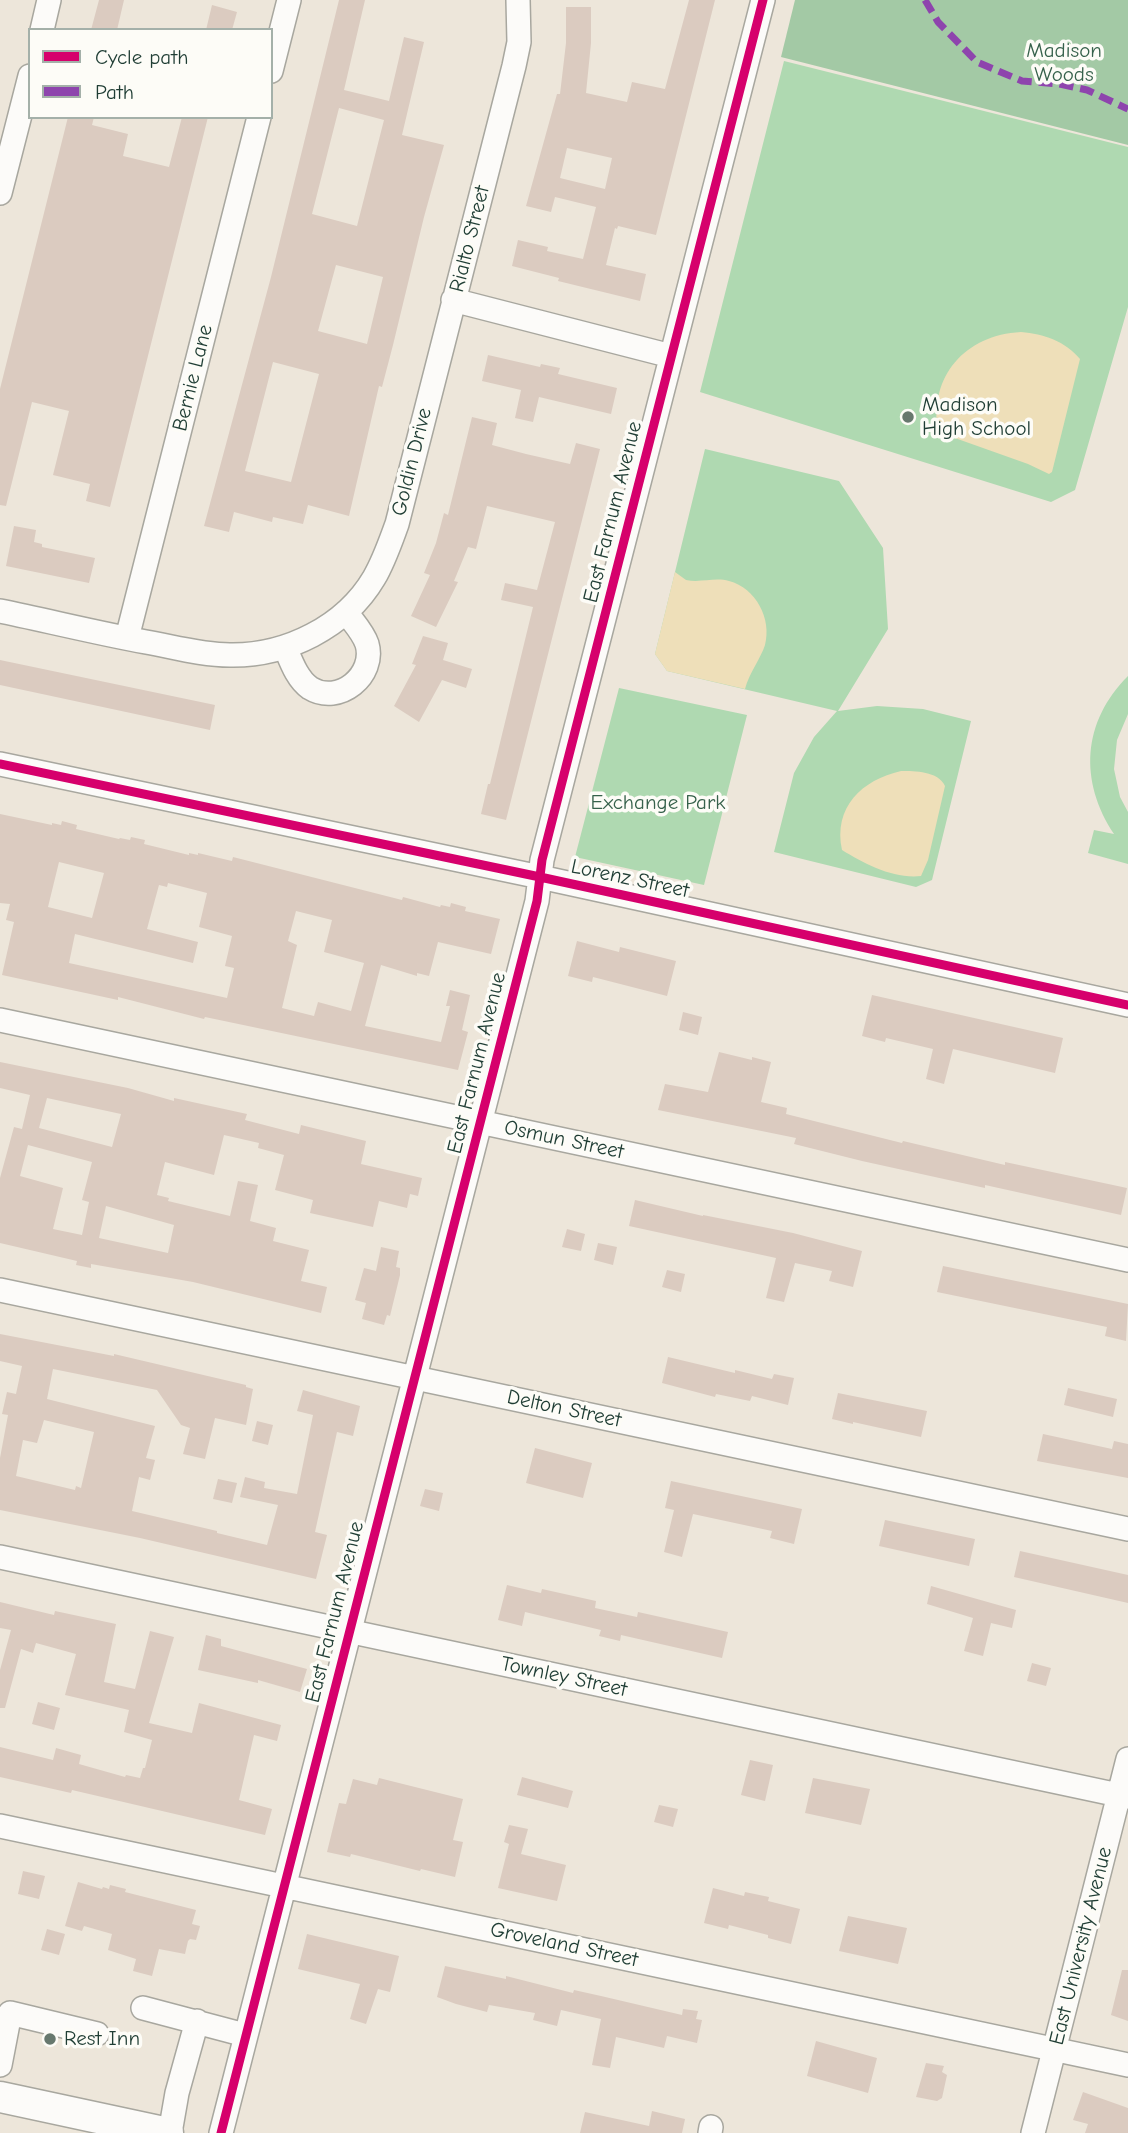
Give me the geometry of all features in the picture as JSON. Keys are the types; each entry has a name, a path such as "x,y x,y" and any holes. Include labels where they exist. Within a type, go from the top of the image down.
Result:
{"main road":[{"path":"0,2097 74,2123 169,2133"}],"street":[{"path":"42,28 49,0"},
{"path":"273,63 289,0"},
{"name":"Rialto Street","path":"518,0 519,42 514,66 453,300 671,356"},
{"name":"East Farnum Avenue","path":"221,2133 537,901 542,860 763,0"},
{"path":"0,193 28,84"},
{"name":"Bernie Lane","path":"127,638 258,119"},
{"name":"Goldin Drive","path":"0,611 192,651 232,655 265,653 285,647 323,629 346,612 373,580 397,524 453,300"},
{"path":"285,647 304,683 313,690 335,693 352,687 366,668 368,646 346,612"},
{"name":"Lorenz Street","path":"0,764 540,877 1128,1005"},
{"name":"Osmun Street","path":"0,1020 1128,1260"},
{"name":"Delton Street","path":"0,1290 1128,1529"},
{"name":"Townley Street","path":"0,1558 1124,1796"},
{"name":"East University Avenue","path":"1033,2133 1124,1796 1128,1759"},
{"name":"Groveland Street","path":"0,1826 1128,2065"},
{"path":"144,2008 245,2035"},
{"path":"0,2065 10,2013 97,2034"},
{"path":"169,2133 197,2021"}],"green space":[{"name":"Madison Woods","path":"795,0 1128,0 1128,145 781,57"},
{"path":"784,61 1128,147 1128,307 1075,490 1051,502 700,392"},
{"path":"705,449 839,481 883,548 888,629 838,711 877,706 923,709 971,721 932,880 916,887 774,852 794,773 814,737 837,711 667,671 655,654"},
{"path":"1128,676 1128,714 1117,740 1114,769 1120,797 1128,812 1128,864 1088,853 1094,830 1114,834 1095,793 1091,752 1101,713"},
{"name":"Exchange Park","path":"619,688 747,715 704,885 575,857"}],"sand":[{"path":"1021,332 1054,339 1068,347 1080,359 1052,472 1049,474 938,432 939,393 955,362 983,341"},
{"path":"675,572 686,580 724,580 739,585 754,597 760,606 767,635 745,689 667,671 655,654"},
{"path":"901,771 932,775 945,786 928,860 921,876 890,873 842,850 840,835 846,808 874,781"}],"building":[{"path":"99,0 124,0 117,28 92,28"},
{"path":"339,0 365,0 344,90 389,101 404,37 424,42 402,135 444,145 393,345 382,387 379,386 349,516 308,505 303,524 273,517 272,522 234,512 229,532 204,526 271,277","holes":["339,108 384,120 357,226 312,214","336,265 383,277 367,344 318,331","273,362 319,374 291,482 245,471"]},
{"path":"689,0 715,0 656,235 618,226 615,228 606,265 646,274 640,301 558,281 559,278 512,266 518,240 548,247 547,251 583,259 596,207 555,197 551,212 526,206 557,94 560,94 566,43 566,7 591,7 586,93 627,102 632,82 665,89","holes":["567,148 612,158 605,189 560,178"]},
{"path":"212,5 237,12 233,28 206,28"},
{"path":"68,119 94,119 92,125 128,134 123,156 169,167 181,119 207,119 110,507 86,501 90,484 53,475 69,411 32,402 6,506 0,505 0,389"},
{"path":"488,355 540,367 541,364 560,368 558,374 617,388 611,414 539,397 533,422 515,418 521,390 482,381"},
{"path":"472,417 497,423 492,445 526,454 570,464 576,443 600,449 506,820 481,814 533,607 501,600 505,583 537,590 555,522 487,506 476,549 468,547 454,581 458,582 436,627 411,616 430,575 424,573 444,513 448,515"},
{"path":"14,526 36,530 34,542 42,544 42,547 95,558 89,583 6,566"},
{"path":"423,636 448,643 443,660 472,669 466,688 442,680 419,722 394,706 416,665 412,664"},
{"path":"0,660 215,705 210,730 0,685"},
{"path":"0,814 52,825 61,825 62,821 77,825 76,829 119,839 130,840 131,837 145,840 144,844 189,855 198,853 232,861 233,857 402,900 403,897 440,907 450,907 451,903 466,907 465,911 500,919 491,954 438,942 429,976 417,973 417,976 381,965 365,1026 441,1042 450,1006 446,1006 450,990 470,995 462,1030 468,1032 458,1070 205,1017 204,1019 118,997 118,1000 2,975 14,922 6,920 10,904 0,903","holes":["59,862 104,873 92,918 48,907","168,883 207,893 199,927 232,936 225,966 234,968 227,998 69,963 75,934 193,963 198,942 147,929 159,885 167,887","296,911 332,920 324,952 364,963 351,1011 318,1002 314,1016 282,1008 297,945 288,941"]},
{"path":"577,941 619,952 620,947 676,961 667,996 593,977 592,982 568,976"},
{"path":"872,995 1063,1038 1055,1073 953,1049 944,1084 926,1079 933,1049 886,1038 885,1042 862,1036"},
{"path":"683,1012 702,1017 698,1035 679,1030"},
{"path":"719,1052 771,1062 761,1102 787,1108 786,1114 902,1143 903,1141 1005,1165 1005,1162 1127,1188 1121,1215 862,1161 794,1144 796,1138 658,1110 665,1084 708,1092"},
{"path":"0,1062 128,1088 174,1101 174,1098 247,1114 245,1120 299,1134 301,1125 366,1141 361,1164 422,1178 418,1196 410,1194 407,1208 379,1201 373,1227 310,1213 313,1200 275,1190 284,1155 258,1148 259,1143 224,1135 214,1175 165,1162 157,1195 169,1198 168,1201 230,1216 238,1181 258,1185 250,1221 276,1228 273,1241 309,1250 301,1281 327,1287 321,1313 193,1282 91,1264 91,1268 76,1265 77,1261 0,1243 0,1178 14,1127 22,1129 30,1095 0,1088","holes":["47,1098 121,1114 112,1147 39,1128","28,1145 92,1162 82,1200 89,1202 82,1235 53,1229 63,1188 20,1176","106,1206 174,1225 168,1253 99,1238"]},
{"path":"635,1200 793,1233 862,1251 853,1287 829,1281 832,1271 795,1263 784,1302 766,1298 776,1258 629,1226"},
{"path":"567,1229 585,1234 581,1251 562,1247"},
{"path":"598,1243 617,1247 613,1265 594,1260"},
{"path":"381,1247 399,1251 396,1267 400,1268 390,1316 387,1315 384,1325 362,1319 366,1303 355,1300 364,1268 376,1271"},
{"path":"943,1266 1128,1304 1126,1341 1105,1336 1107,1327 937,1292"},
{"path":"667,1270 685,1274 681,1292 662,1287"},
{"path":"0,1334 114,1354 246,1385 253,1389 246,1425 215,1418 205,1459 183,1454 190,1428 181,1425 157,1390 53,1369 47,1399 155,1426 146,1458 155,1460 150,1480 139,1477 132,1511 267,1545 278,1505 240,1497 245,1477 265,1482 264,1488 297,1494 313,1415 297,1411 303,1390 360,1406 353,1436 337,1432 315,1532 327,1535 316,1579 140,1538 0,1510 0,1458 8,1415 2,1414 7,1392 16,1394 22,1366 0,1361","holes":["44,1420 94,1432 81,1488 76,1486 75,1490 16,1476 23,1440 37,1443"]},
{"path":"668,1357 735,1373 735,1370 772,1379 774,1374 794,1378 788,1405 752,1396 750,1401 716,1394 715,1397 662,1383"},
{"path":"1068,1388 1117,1399 1113,1417 1064,1405"},
{"path":"838,1393 927,1411 921,1437 832,1419"},
{"path":"257,1421 273,1425 268,1445 252,1441"},
{"path":"1043,1434 1112,1449 1114,1441 1128,1444 1128,1478 1037,1461"},
{"path":"535,1448 592,1463 583,1498 526,1483"},
{"path":"218,1479 237,1483 232,1503 213,1499"},
{"path":"671,1481 802,1509 794,1544 770,1538 772,1531 693,1514 682,1557 664,1552 674,1510 665,1508"},
{"path":"425,1489 443,1493 439,1511 420,1506"},
{"path":"885,1520 975,1539 969,1566 879,1546"},
{"path":"1020,1551 1128,1575 1128,1603 1014,1577"},
{"path":"507,1585 541,1593 542,1589 596,1601 595,1608 637,1617 638,1612 728,1632 722,1658 621,1635 620,1641 599,1636 601,1630 525,1612 522,1626 498,1620"},
{"path":"931,1586 1016,1610 1012,1628 991,1623 983,1656 964,1651 973,1618 927,1604"},
{"path":"0,1602 54,1615 55,1611 116,1624 104,1682 135,1689 150,1631 174,1637 149,1723 192,1733 199,1703 281,1725 277,1741 254,1735 239,1800 272,1809 265,1835 72,1790 71,1793 0,1777 0,1747 53,1760 56,1748 81,1755 79,1764 125,1777 140,1778 152,1740 124,1732 129,1710 65,1695 76,1654 36,1643 33,1653 21,1649 5,1708 0,1708 0,1670 11,1630 0,1628"},
{"path":"206,1635 221,1639 221,1646 307,1669 300,1692 258,1680 258,1683 198,1670"},
{"path":"1032,1663 1051,1668 1046,1686 1027,1681"},
{"path":"38,1702 60,1708 54,1730 32,1724"},
{"path":"750,1760 773,1765 765,1801 741,1795"},
{"path":"522,1777 573,1791 568,1808 517,1795"},
{"path":"379,1778 463,1799 453,1840 463,1842 455,1877 351,1854 350,1857 327,1852 339,1803 346,1804 353,1779 377,1785"},
{"path":"813,1778 870,1789 861,1825 805,1813"},
{"path":"659,1805 678,1809 673,1827 654,1822"},
{"path":"509,1825 528,1829 521,1854 566,1865 557,1901 498,1888 509,1844 504,1842"},
{"path":"23,1871 45,1876 39,1899 18,1894"},
{"path":"78,1882 102,1889 109,1889 110,1885 126,1889 125,1892 196,1910 192,1924 200,1926 196,1940 188,1941 185,1954 159,1949 152,1976 133,1971 136,1959 108,1950 112,1934 84,1926 82,1931 65,1926"},
{"path":"713,1888 744,1896 745,1892 769,1897 768,1901 800,1909 791,1944 729,1925 728,1929 704,1923"},
{"path":"848,1916 907,1928 898,1964 839,1951"},
{"path":"47,1929 65,1934 59,1955 41,1950"},
{"path":"307,1934 399,1956 390,1992 378,1989 366,2024 350,2019 360,1984 298,1969"},
{"path":"445,1966 506,1979 506,1976 573,1993 574,1990 682,2015 683,2009 698,2011 696,2019 702,2020 697,2043 667,2036 664,2048 616,2037 610,2068 592,2065 601,2019 561,2010 557,2026 533,2020 535,2013 489,2005 487,2012 456,2004 437,1997"},
{"path":"1122,1970 1128,1970 1128,2021 1111,2015"},
{"path":"816,2041 877,2058 868,2093 807,2076"},
{"path":"926,2063 944,2066 942,2072 947,2075 942,2098 937,2101 916,2097"},
{"path":"1083,2092 1128,2108 1128,2133 1085,2133 1088,2124 1073,2120"},
{"path":"652,2111 685,2119 682,2133 580,2133 585,2112 649,2126"}],"marked path":[{"path":"925,0 938,22 977,62 1022,81 1059,84 1087,90 1128,109"}],"cycle path":[{"path":"221,2133 537,901 542,860 763,0"},
{"path":"0,764 540,877 1128,1005"}],"place":[{"name":"Madison High School","path":"908,417"},
{"name":"Rest Inn","path":"50,2039"}]}
